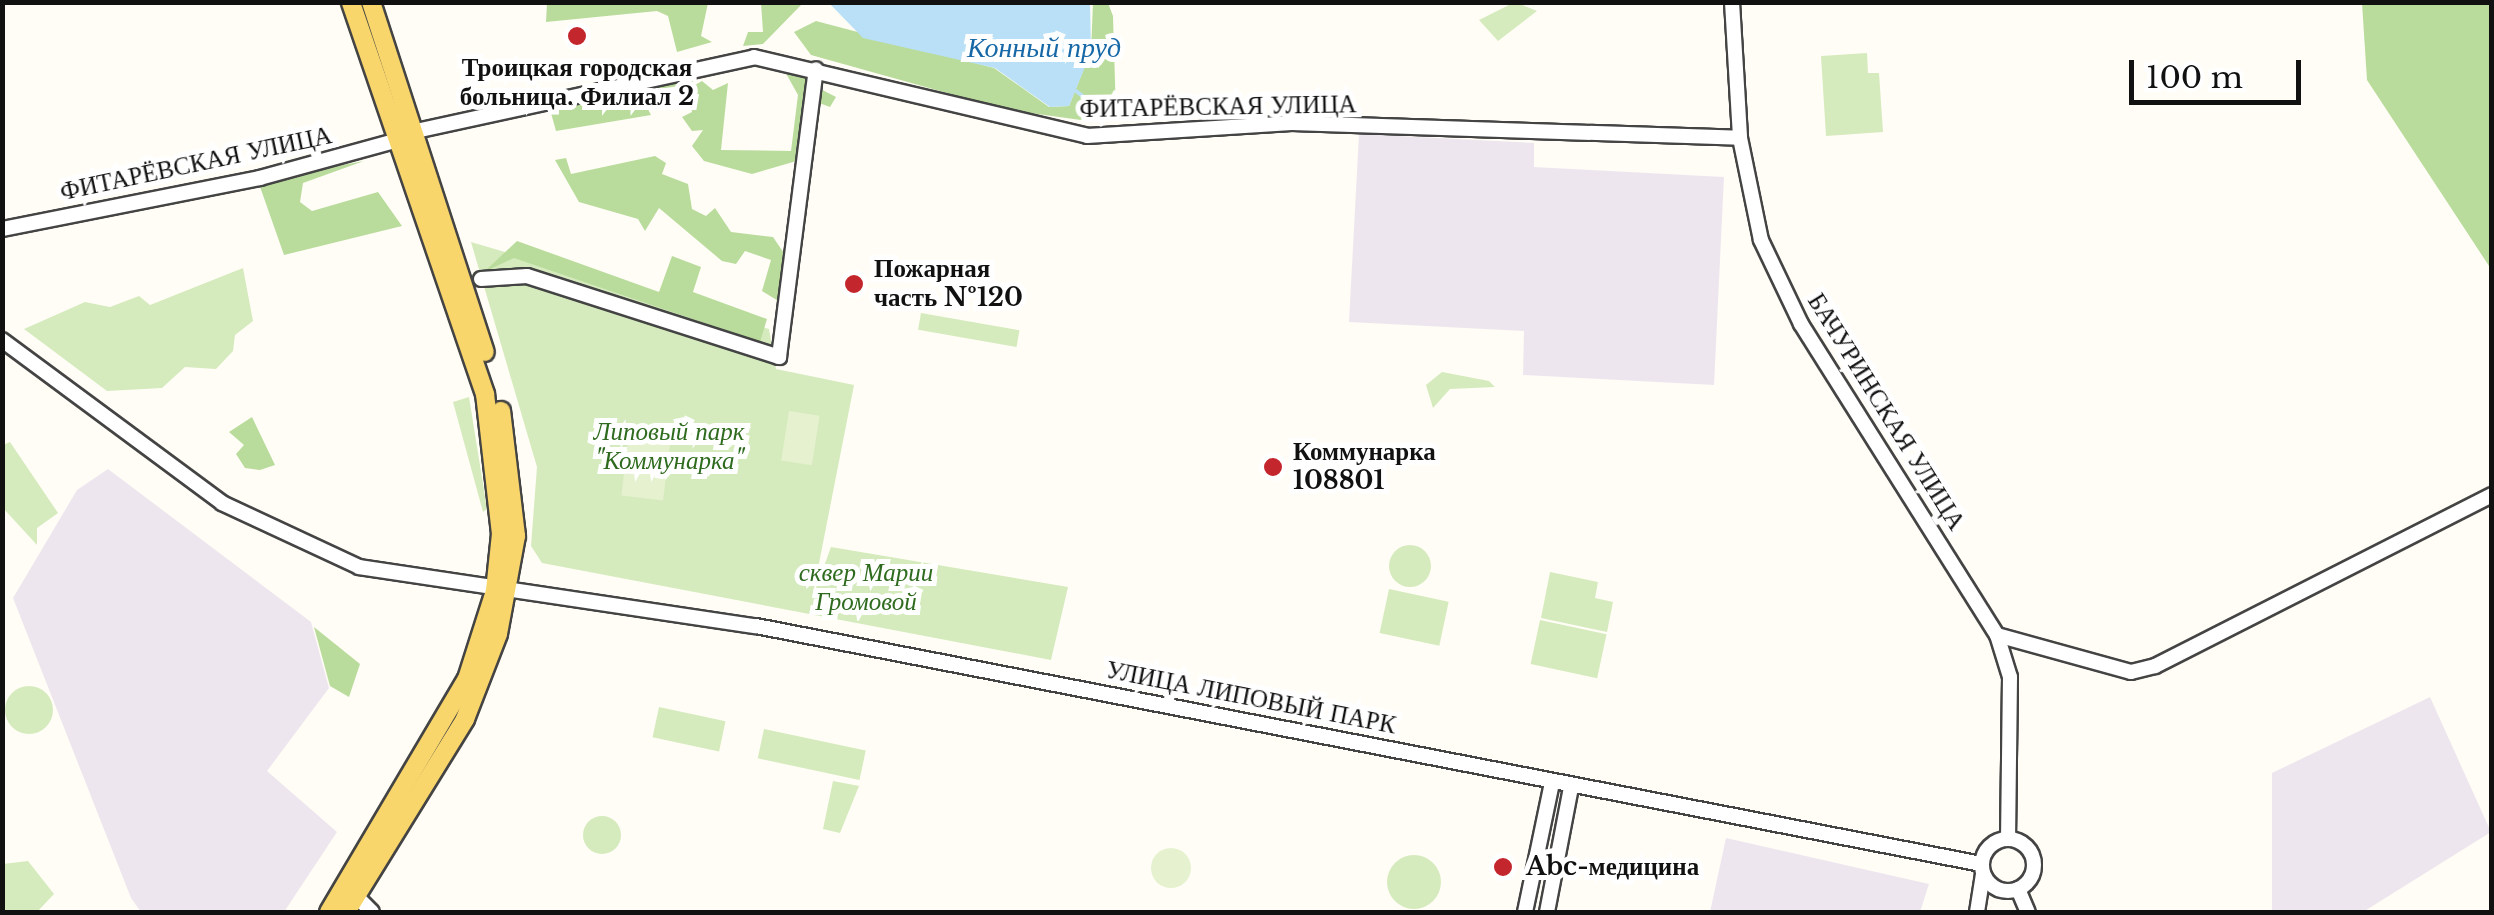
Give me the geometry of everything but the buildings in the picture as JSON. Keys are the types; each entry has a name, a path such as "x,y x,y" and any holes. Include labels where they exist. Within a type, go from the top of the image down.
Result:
{"main road":[{"path":"350,2 495,440 503,591"},
{"path":"329,912 351,891 464,718 503,591 508,438 416,132 372,2"},
{"path":"346,912 351,891"}],"street":[{"name":"БАЧУРИНСКАЯ УЛИЦА","path":"1732,2 1740,138 1756,224 1782,288 1997,635 2010,677 2008,838"},
{"name":"ФИТАРЁВСКАЯ УЛИЦА","path":"416,132 732,59 816,68 1087,136 1292,123 1740,138"},
{"path":"481,279 527,276 779,357 816,68"},
{"name":"ФИТАРЁВСКАЯ УЛИЦА","path":"2,229 260,178 398,140"},
{"name":"УЛИЦА ЛИПОВЫЙ ПАРК","path":"2,340 284,538 359,567 766,628 1982,869"},
{"path":"1997,635 2131,672 2155,666 2492,495"},
{"path":"1525,912 1552,782"},
{"path":"1547,912 1570,786"},
{"path":"1977,912 1982,869 1990,846 2008,838 2027,846 2034,865 2018,890"},
{"path":"1982,869 1998,889 2018,890"},
{"path":"2018,890 2028,912"},
{"path":"351,891 372,912"}],"shaded area":[{"path":"1359,134 1534,143 1534,167 1724,177 1714,385 1523,375 1524,331 1349,322"},
{"path":"108,469 311,622 329,688 267,771 337,832 284,912 141,912 131,898 13,598 77,490"},
{"path":"2430,697 2491,832 2363,912 2272,912 2272,773"},
{"path":"1726,838 1929,884 1920,912 1710,912"}],"green space":[{"path":"1515,2 1537,11 1498,41 1479,20"},
{"path":"547,3 708,3 701,36 712,42 677,52 668,16 657,11 546,22"},
{"path":"761,3 803,3 763,44 743,46 748,32 763,32"},
{"path":"1093,3 1108,3 1113,16 1116,115 1088,121 1008,110 811,55 794,32 816,21 994,68 1049,107 1069,106 1091,51"},
{"path":"2362,3 2491,3 2491,269 2367,80"},
{"path":"1867,53 1868,73 1879,73 1883,132 1826,136 1821,56"},
{"path":"702,62 692,84 639,92 651,115 556,131 546,95"},
{"path":"783,68 810,70 809,83 836,97 830,107 811,100 800,160 752,174 704,161 692,146 703,130 692,131 682,117 692,112 688,89 702,81 713,90 728,83 721,150 791,151 798,95"},
{"path":"655,156 666,163 662,174 688,184 692,209 706,216 715,208 731,232 773,237 792,265 780,302 762,291 771,260 745,251 736,264 722,261 659,208 645,231 638,219 579,202 555,160 566,158 571,174"},
{"path":"364,161 303,183 300,202 312,211 378,192 402,226 284,255 258,181"},
{"path":"517,241 659,292 672,256 701,267 693,292 767,319 760,342 514,258 484,272"},
{"name":"Липовый парк \"Коммунарка\"","path":"471,242 769,329 776,369 854,385 812,599 831,547 1068,587 1051,660 542,563 531,546 537,467"},
{"path":"243,268 253,321 235,335 233,351 216,369 185,367 162,388 107,391 24,329 85,302 110,307 139,296 150,305"},
{"path":"921,313 1019,330 1017,347 918,330"},
{"path":"1442,372 1489,381 1495,387 1450,389 1433,408 1426,385"},
{"path":"469,397 487,509 483,512 453,402"},
{"path":"789,411 820,416 812,465 781,460"},
{"path":"252,417 275,465 260,470 245,468 236,454 244,445 229,432"},
{"path":"630,425 672,430 663,501 621,495"},
{"path":"10,442 58,513 37,528 37,545 3,508 3,445"},
{"path":"1410,545 1425,551 1431,566 1425,581 1410,587 1395,581 1389,566 1395,551"},
{"path":"1550,572 1598,582 1595,598 1613,602 1607,632 1541,618"},
{"path":"1389,589 1449,602 1439,646 1380,633"},
{"path":"1540,620 1607,634 1597,678 1531,664"},
{"path":"314,627 360,664 349,697 330,686"},
{"path":"29,686 46,693 53,710 46,727 29,734 12,727 5,710 12,693"},
{"path":"659,707 726,721 719,751 653,737"},
{"path":"764,729 866,751 859,780 758,758"},
{"path":"833,781 859,786 840,833 823,829"},
{"path":"602,816 616,821 621,835 616,849 602,854 588,849 583,835 588,821"},
{"path":"1171,848 1185,854 1191,868 1185,882 1171,888 1157,882 1151,868 1157,854"},
{"path":"1414,855 1433,863 1441,882 1433,901 1414,909 1395,901 1387,882 1395,863"},
{"path":"28,861 54,894 37,912 3,912 3,864"}],"water":[{"name":"Конный пруд","path":"829,3 1090,3 1091,52 1069,106 1050,107 995,68 863,38"}],"waterway":[{"path":"1076,91 1108,116"}],"place":[{"name":"Троицкая городская больница. Филиал 2","path":"577,36"},
{"name":"Пожарная часть №120","path":"854,284"},
{"name":"Коммунарка 108801","path":"1273,467"},
{"name":"Abc-медицина","path":"1503,867"}],"park label":[{"name":"сквер Марии Громовой","path":"866,588"}]}
